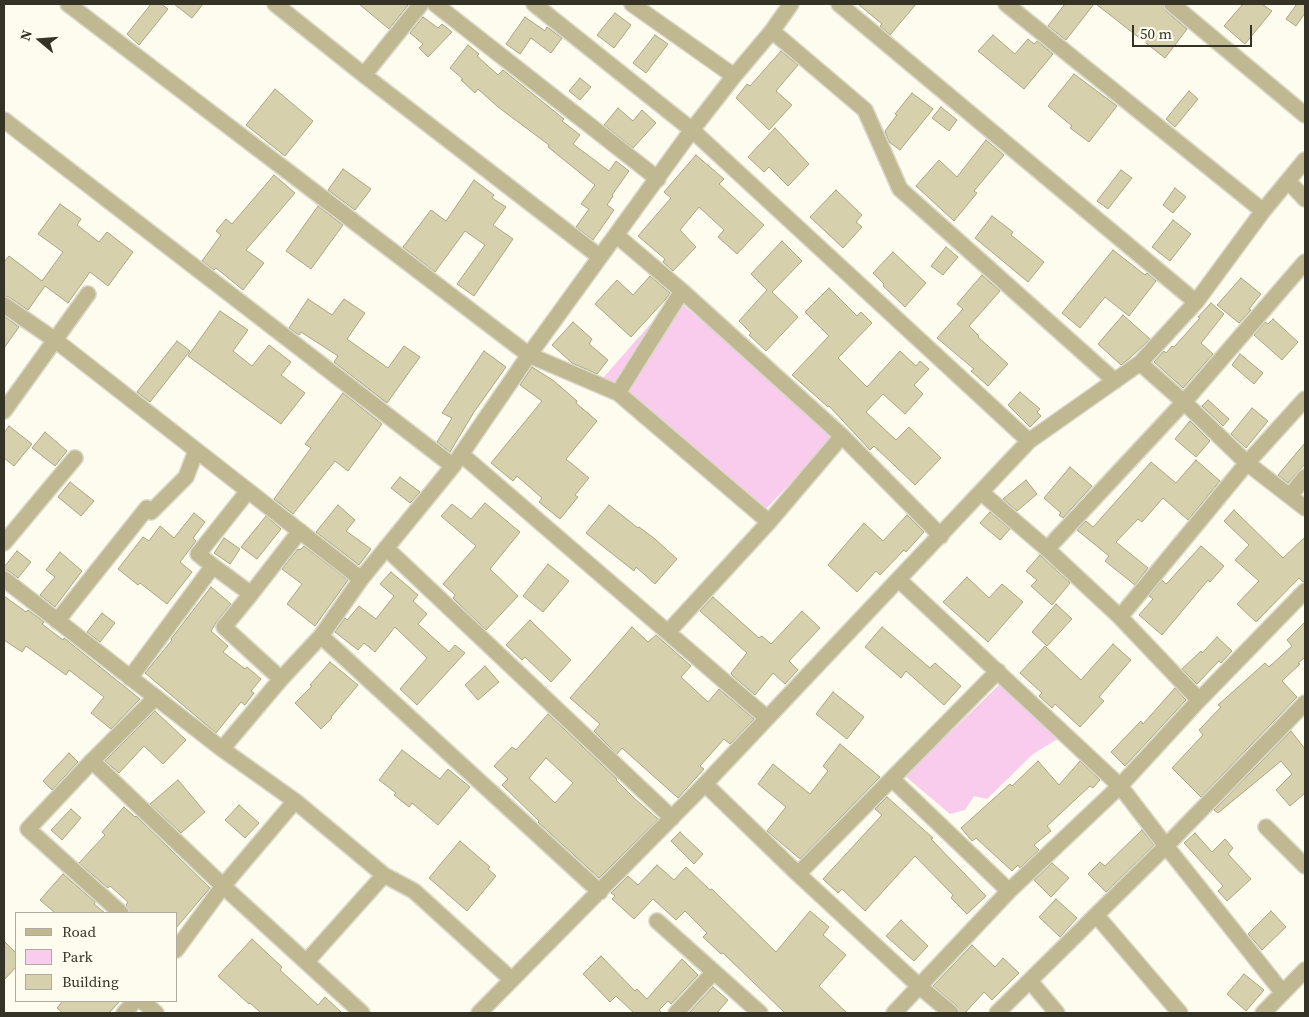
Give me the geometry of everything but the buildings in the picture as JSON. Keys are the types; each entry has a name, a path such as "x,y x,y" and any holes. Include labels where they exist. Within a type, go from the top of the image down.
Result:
{"street":[{"path":"275,4 600,257"},
{"path":"364,75 421,4"},
{"path":"435,4 658,179"},
{"path":"534,4 692,130 1029,441"},
{"path":"222,749 281,679 321,636 361,579 457,460 529,355 692,130 772,31 790,4"},
{"path":"839,4 1196,302"},
{"path":"1006,4 1263,211"},
{"path":"1172,4 1305,115"},
{"path":"74,6 529,355 618,392 770,522"},
{"path":"641,6 734,76"},
{"path":"772,31 865,110 900,189 1115,381"},
{"path":"4,120 457,460 668,632 767,718"},
{"path":"479,1013 706,784 1029,441 1140,363 1196,302 1263,211 1305,160"},
{"path":"1288,180 1305,199"},
{"path":"616,235 682,290 842,436 941,536"},
{"path":"1047,549 1184,402 1305,262"},
{"path":"618,392 682,290"},
{"path":"4,411 88,294"},
{"path":"4,305 55,340 361,579"},
{"path":"1140,363 1248,463 1305,508"},
{"path":"1120,617 1248,463 1305,399"},
{"path":"668,632 770,522 842,436"},
{"path":"57,621 149,510 186,477 196,450"},
{"path":"4,543 75,458"},
{"path":"1290,496 1305,477"},
{"path":"248,491 198,554 251,594"},
{"path":"982,493 1047,549 1120,617 1199,700"},
{"path":"281,679 224,627 300,531"},
{"path":"386,548 672,818"},
{"path":"130,678 213,566"},
{"path":"4,579 222,749 295,801 384,875 414,891 512,980"},
{"path":"899,580 1120,786 1283,993"},
{"path":"894,1013 1010,891 1120,786 1199,700 1305,591"},
{"path":"321,636 600,892"},
{"path":"798,874 998,671"},
{"path":"121,912 28,829 156,697"},
{"path":"997,1013 1303,711"},
{"path":"92,761 223,886 362,1013"},
{"path":"892,778 1010,891"},
{"path":"706,784 798,874 919,986 951,1013"},
{"path":"178,947 223,886 295,801"},
{"path":"1266,827 1305,866"},
{"path":"307,961 384,875"},
{"path":"1096,915 1180,1013"},
{"path":"657,921 760,1013"},
{"path":"1264,1013 1305,970"},
{"path":"676,1013 714,973"},
{"path":"1030,980 1057,1013"},
{"path":"124,1013 134,1002"},
{"path":"143,1002 156,1013"}],"green space":[{"path":"674,297 835,436 763,512 618,393 603,378"},
{"path":"1001,683 1061,737 1033,754 987,799 974,796 965,810 950,814 905,776"}]}
